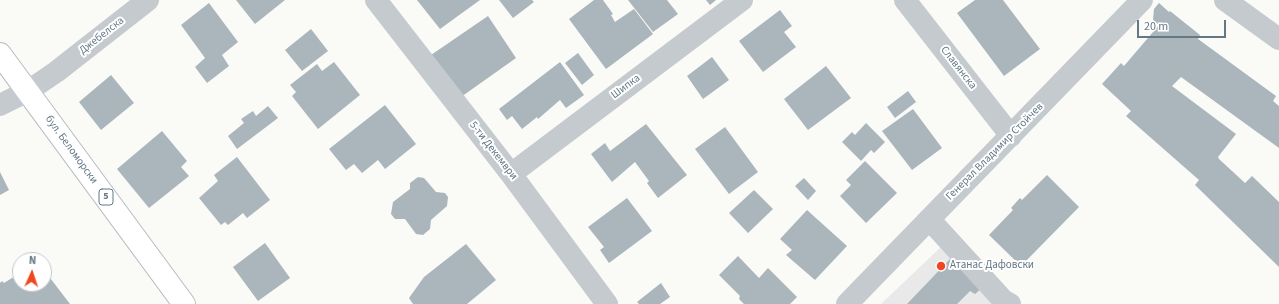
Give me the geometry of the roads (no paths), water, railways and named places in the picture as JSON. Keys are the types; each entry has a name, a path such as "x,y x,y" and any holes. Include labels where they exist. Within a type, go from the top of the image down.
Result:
{"main road":[{"name":"бул. Беломорски","path":"0,54 184,304"}],"street":[{"name":"Джебелска","path":"0,105 28,91 56,72 148,0"},
{"name":"5-ти Декември","path":"376,0 510,174 606,304"},
{"name":"Шипка","path":"510,174 742,0"},
{"name":"Славянска","path":"905,0 1011,136"},
{"name":"Генерал Владимир Стойчев","path":"847,304 1142,0"},
{"path":"1225,0 1279,39"},
{"path":"929,219 1005,303"}],"place":[{"name":"Атанас Дафовски","path":"941,266"}]}
